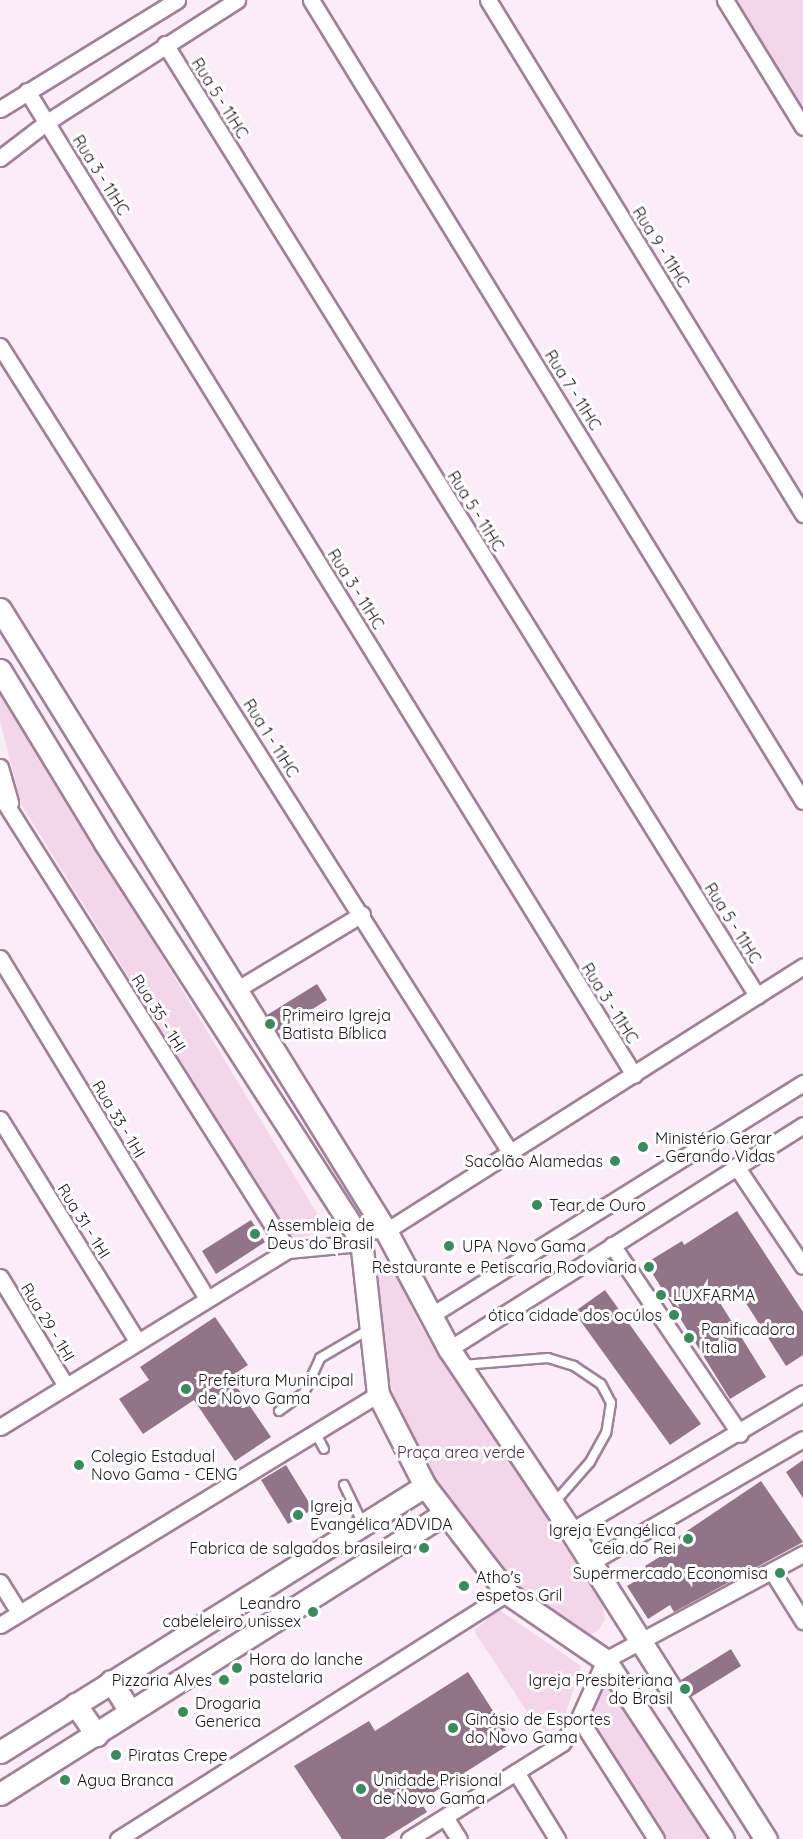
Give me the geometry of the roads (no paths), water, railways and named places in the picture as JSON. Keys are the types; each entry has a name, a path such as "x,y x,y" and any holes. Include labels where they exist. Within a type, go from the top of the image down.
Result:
{"street":[{"path":"1,104 27,91 177,0"},
{"path":"0,158 47,122 165,44 237,0"},
{"name":"Rua 7 - 11HC","path":"310,0 803,801"},
{"name":"Rua 9 - 11HC","path":"488,0 803,514"},
{"path":"725,0 803,127"},
{"name":"Rua 5 - 11HC","path":"165,44 757,996"},
{"name":"Rua 3 - 11HC","path":"27,91 634,1075"},
{"name":"Rua 1 - 11HC","path":"0,345 362,914 510,1152"},
{"path":"0,609 386,1231 430,1316 455,1357 553,1504 766,1839"},
{"path":"0,670 101,835 361,1240 368,1330 378,1394 425,1486 444,1514 507,1593 604,1659 723,1839"},
{"path":"0,768 14,818"},
{"path":"74,788 85,789 96,783 100,772"},
{"name":"Rua 35 - 1HI","path":"0,795 288,1250"},
{"path":"101,835 104,823 115,818 130,821"},
{"path":"236,990 362,914"},
{"name":"Rua 33 - 1HI","path":"0,958 207,1299"},
{"path":"0,1427 288,1250 335,1247 361,1240 372,1230 386,1231 803,966"},
{"path":"430,1316 803,1083"},
{"name":"Rua 31 - 1HI","path":"0,1119 137,1341"},
{"path":"455,1357 612,1245 803,1125"},
{"path":"736,1166 803,1266"},
{"path":"612,1245 740,1434"},
{"name":"Rua 29 - 1HI","path":"0,1277 66,1386"},
{"path":"571,1532 740,1434 803,1393"},
{"path":"0,1625 378,1394"},
{"path":"590,1563 803,1438"},
{"path":"0,1752 425,1486"},
{"path":"0,1794 97,1735 444,1514"},
{"path":"408,1839 562,1743 579,1718 604,1659 642,1642 773,1573 803,1554"},
{"path":"773,1573 803,1622"},
{"path":"0,1582 19,1613"},
{"path":"118,1839 507,1593"},
{"path":"111,1681 130,1712"},
{"path":"75,1704 97,1735"},
{"path":"579,1718 656,1839"},
{"path":"516,1772 557,1839"},
{"path":"445,1816 459,1839"}],"lane":[{"path":"279,1411 304,1393 320,1358 368,1330"},
{"path":"455,1357 548,1358 574,1366 601,1384 611,1403 606,1433 590,1462 553,1504"},
{"path":"315,1432 324,1449"},
{"path":"345,1485 363,1524"}],"place":[{"name":"Primeira Igreja Batista Bíblica","path":"270,1024"},
{"name":"Ministério Gerar - Gerando Vidas","path":"643,1147"},
{"name":"Sacolão Alamedas","path":"615,1161"},
{"name":"Tear de Ouro","path":"537,1205"},
{"name":"Assembleia de Deus do Brasil","path":"255,1234"},
{"name":"UPA Novo Gama","path":"449,1246"},
{"name":"Restaurante e Petiscaria Rodoviaria","path":"649,1267"},
{"name":"LUXFARMA","path":"661,1295"},
{"name":"ótica cidade dos ocúlos","path":"674,1315"},
{"name":"Panificadora Italia","path":"689,1338"},
{"name":"Prefeitura Munincipal de Novo Gama","path":"186,1389"},
{"name":"Colegio Estadual Novo Gama - CENG","path":"79,1465"},
{"name":"Igreja Evangélica ADVIDA","path":"298,1515"},
{"name":"Igreja Evangélica Ceia do Rei","path":"688,1539"},
{"name":"Fabrica de salgados brasileira","path":"424,1548"},
{"name":"Supermercado Economisa","path":"780,1573"},
{"name":"Atho's espetos Gril","path":"464,1586"},
{"name":"Leandro cabeleleiro unissex","path":"313,1612"},
{"name":"Hora do lanche pastelaria","path":"237,1668"},
{"name":"Pizzaria Alves","path":"224,1680"},
{"name":"Igreja Presbiteriana do Brasil","path":"685,1689"},
{"name":"Drogaria Generica","path":"183,1712"},
{"name":"Ginásio de Esportes do Novo Gama","path":"453,1728"},
{"name":"Piratas Crepe","path":"116,1755"},
{"name":"Agua Branca","path":"65,1780"},
{"name":"Unidade Prisional de Novo Gama","path":"361,1789"}],"park label":[{"name":"Praça area verde","path":"461,1452"}]}
